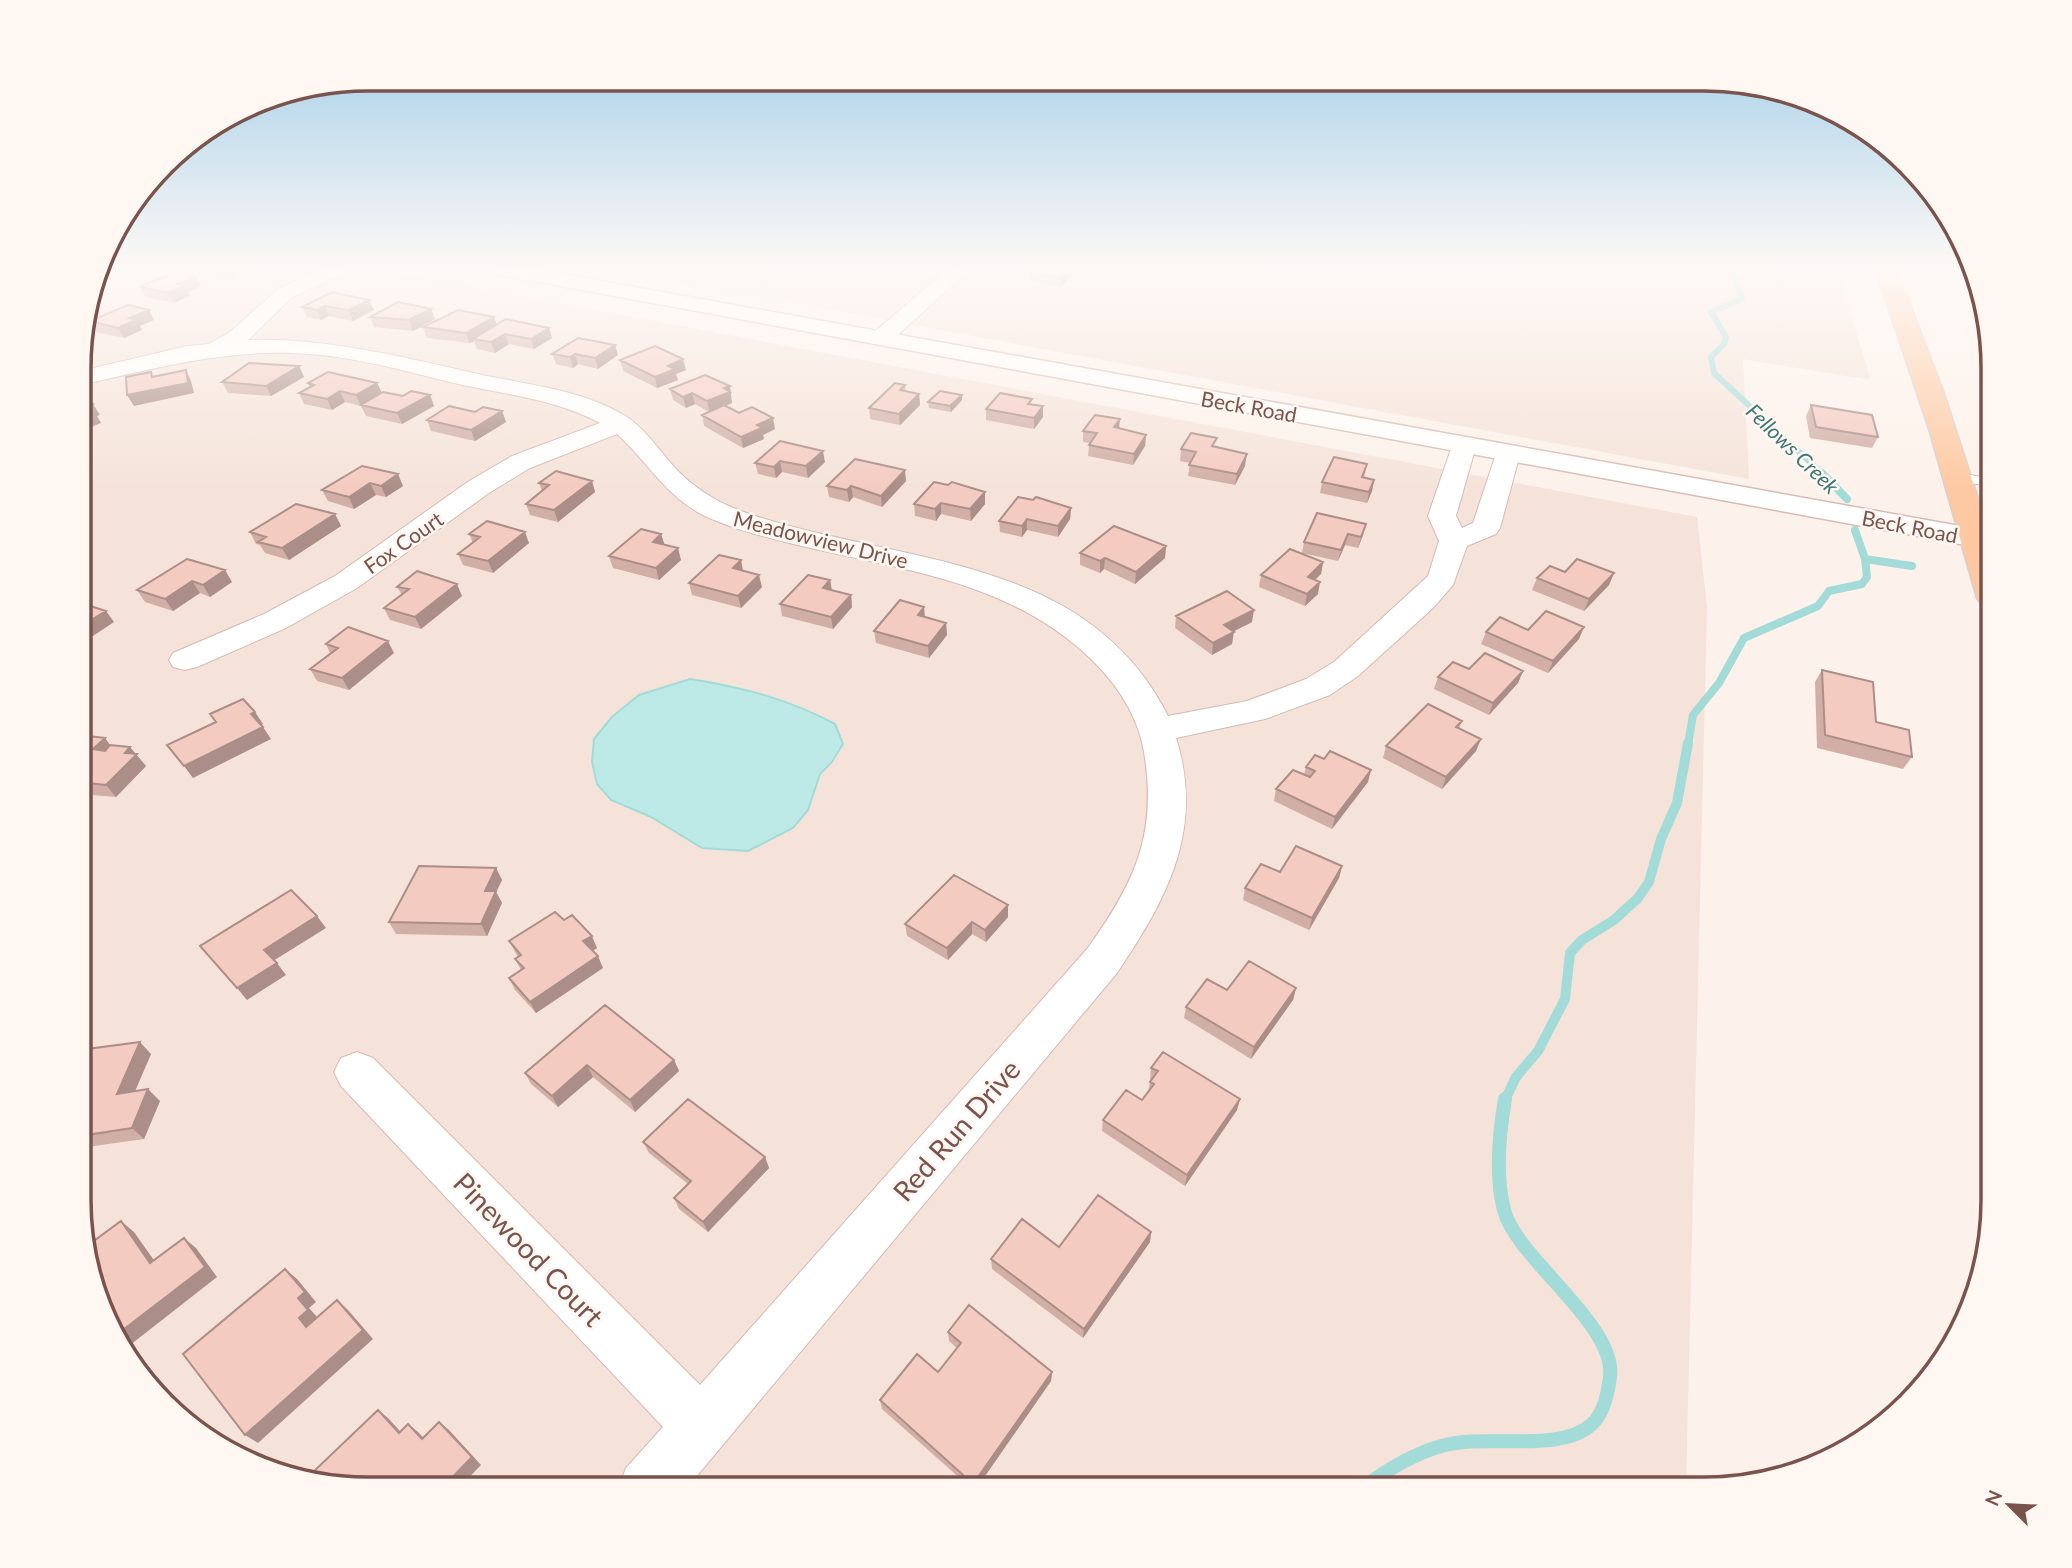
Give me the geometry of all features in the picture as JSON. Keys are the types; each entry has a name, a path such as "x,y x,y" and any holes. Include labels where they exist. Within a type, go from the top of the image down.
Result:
{"main road":[{"name":"Beck Road","path":"903,343 1981,539"},
{"path":"1915,343 1959,477 1981,530"}],"street":[{"name":"Meadowview Drive","path":"91,375 151,360 200,343"},
{"name":"Meadowview Drive","path":"265,343 341,351 562,399 596,411 620,424 638,439 678,487 719,512 784,532 966,576 1046,607 1078,629 1112,660 1135,688 1157,730"},
{"name":"Fox Court","path":"185,660 275,621 346,582 479,487 521,462 620,424"},
{"path":"1157,730 1253,711 1288,700 1346,669 1422,601 1443,579 1454,541 1443,516 1463,446"},
{"path":"1454,541 1486,528 1507,454"},
{"name":"Red Run Drive","path":"657,1477 1102,961 1135,915 1157,869 1165,842 1168,814 1167,771 1157,730"},
{"name":"Pinewood Court","path":"357,1072 701,1426"}],"lane":[{"path":"1959,477 1981,481"}],"shaded area":[{"path":"92,343 772,343 1697,517 1707,607 1686,1477 332,1475 296,1468 262,1456 199,1420 172,1396 148,1369 112,1306 96,1254 91,1200"},
{"path":"1012,343 1860,343 1871,380 1743,359 1749,479"}],"water":[{"path":"690,679 746,690 818,715 835,724 843,744 832,762 820,774 808,810 793,828 748,851 702,848 651,817 611,800 597,784 592,762 594,739 612,717 639,695"}],"building":[{"path":"570,343 615,345 595,358 575,354 570,357 552,354"},
{"path":"655,346 683,359 668,366 675,369 655,377 620,360"},
{"path":"249,363 299,366 266,386 222,382"},
{"path":"186,370 188,383 127,395 126,377 151,372 152,377"},
{"path":"328,372 377,383 356,395 340,391 327,399 299,393 314,385 308,383"},
{"path":"705,375 730,386 724,388 730,392 707,401 692,393 683,397 670,389"},
{"path":"895,383 905,385 900,390 919,394 899,414 869,408"},
{"path":"411,391 430,395 397,413 361,405 383,392 403,396"},
{"path":"940,391 962,395 950,406 928,402"},
{"path":"1000,393 1032,399 1028,404 1043,406 1034,418 986,409"},
{"path":"724,405 739,413 752,407 773,418 757,425 762,428 741,437 702,415"},
{"path":"1811,405 1872,415 1878,437 1816,427"},
{"path":"449,406 475,412 483,407 502,411 471,430 427,420"},
{"path":"1095,415 1120,419 1114,427 1146,435 1134,454 1089,445 1097,433 1083,431"},
{"path":"1191,433 1217,438 1212,446 1247,454 1237,474 1189,465 1196,452 1181,449"},
{"path":"780,441 823,451 806,466 780,461 774,467 755,463"},
{"path":"1334,457 1367,464 1362,477 1374,480 1369,492 1322,482"},
{"path":"855,459 905,470 881,496 851,486 847,490 827,486"},
{"path":"362,466 398,474 381,486 370,483 349,497 322,490"},
{"path":"556,471 592,481 554,510 526,504 549,485 539,483"},
{"path":"934,482 948,485 952,482 985,492 970,509 941,503 935,509 914,504"},
{"path":"1018,497 1033,500 1036,497 1071,508 1058,526 1027,519 1022,526 999,521"},
{"path":"296,504 335,514 282,548 258,542 266,537 250,532"},
{"path":"1317,513 1366,524 1361,537 1348,534 1341,550 1304,542"},
{"path":"487,521 525,532 488,561 458,554 480,537 469,534"},
{"path":"1114,526 1166,546 1136,572 1105,558 1100,561 1080,553"},
{"path":"641,529 661,534 653,542 678,548 656,568 609,556"},
{"path":"1290,549 1323,562 1308,577 1320,582 1307,594 1261,575"},
{"path":"719,555 741,560 733,568 759,575 738,596 689,583"},
{"path":"187,559 225,570 203,585 192,581 165,599 137,590"},
{"path":"1577,559 1614,573 1589,599 1537,578 1550,566 1565,572"},
{"path":"417,571 457,584 415,617 384,608 409,589 397,587"},
{"path":"808,575 830,580 823,588 851,595 831,617 780,604"},
{"path":"1227,591 1254,610 1224,625 1234,632 1213,643 1176,616"},
{"path":"900,600 924,607 918,615 946,623 928,646 874,631"},
{"path":"91,606 106,611 91,620"},
{"path":"1546,611 1584,627 1553,661 1486,632 1500,617 1528,630"},
{"path":"348,627 388,641 342,678 310,669 338,648 326,644"},
{"path":"1485,653 1523,671 1493,703 1438,677 1453,662 1469,669"},
{"path":"1822,670 1873,682 1876,722 1909,730 1912,757 1825,735"},
{"path":"243,699 255,712 251,714 263,727 184,766 167,745 216,722 210,714"},
{"path":"1428,704 1462,721 1456,727 1481,739 1446,777 1386,746"},
{"path":"91,736 105,738 93,749 105,751 110,745 130,747 125,753 137,754 106,785 91,783"},
{"path":"1330,751 1371,770 1335,817 1276,789 1293,770 1310,777 1315,771 1306,767 1315,755 1324,759"},
{"path":"1296,846 1342,866 1312,918 1245,888 1261,864 1280,872"},
{"path":"419,866 496,868 485,891 496,891 481,924 389,922"},
{"path":"954,875 1008,905 985,930 972,922 947,948 905,924"},
{"path":"291,890 317,916 264,950 277,963 237,988 200,946"},
{"path":"555,912 564,920 572,915 592,936 583,941 598,956 530,1002 509,978 524,968 515,959 521,955 509,941"},
{"path":"1249,961 1296,988 1254,1047 1186,1007 1207,979 1227,990"},
{"path":"605,1005 674,1060 630,1100 587,1065 552,1096 525,1073"},
{"path":"140,1042 117,1094 148,1089 132,1128 91,1134 91,1049"},
{"path":"1163,1052 1240,1099 1187,1175 1103,1120 1126,1090 1142,1100 1154,1084 1150,1082 1158,1071 1151,1068"},
{"path":"688,1099 765,1157 703,1222 674,1198 691,1181 643,1142"},
{"path":"1098,1195 1151,1232 1084,1329 991,1259 1022,1219 1059,1247"},
{"path":"121,1221 150,1263 184,1238 205,1267 124,1329 100,1272 94,1241"},
{"path":"285,1269 305,1292 298,1298 308,1310 299,1318 306,1327 337,1300 363,1330 245,1435 183,1354"},
{"path":"969,1305 1052,1372 978,1477 965,1477 880,1400 917,1354 938,1372 961,1343 948,1332"},
{"path":"378,1410 399,1433 408,1424 422,1439 439,1422 472,1457 453,1477 368,1477 313,1472"}],"waterway":[{"name":"Fellows Creek","path":"1724,343 1711,357 1714,373 1823,474"},
{"name":"Fellows Creek","path":"1823,474 1847,499"},
{"name":"Fellows Creek","path":"1855,530 1865,559"},
{"name":"Fellows Creek","path":"1688,745 1693,715 1719,683 1744,638 1818,606 1829,591 1862,584 1867,577 1865,559"},
{"path":"1865,559 1912,566"},
{"name":"Fellows Creek","path":"1505,1100 1516,1077 1538,1051 1565,999 1570,953 1582,940 1614,920 1638,898 1649,882 1661,839 1677,803 1688,743"},
{"name":"Fellows Creek","path":"1378,1477 1401,1463 1445,1445 1481,1441 1542,1441 1577,1433 1591,1425 1605,1403 1610,1377 1608,1357 1598,1336 1512,1229 1504,1210 1499,1154 1505,1099"}]}
